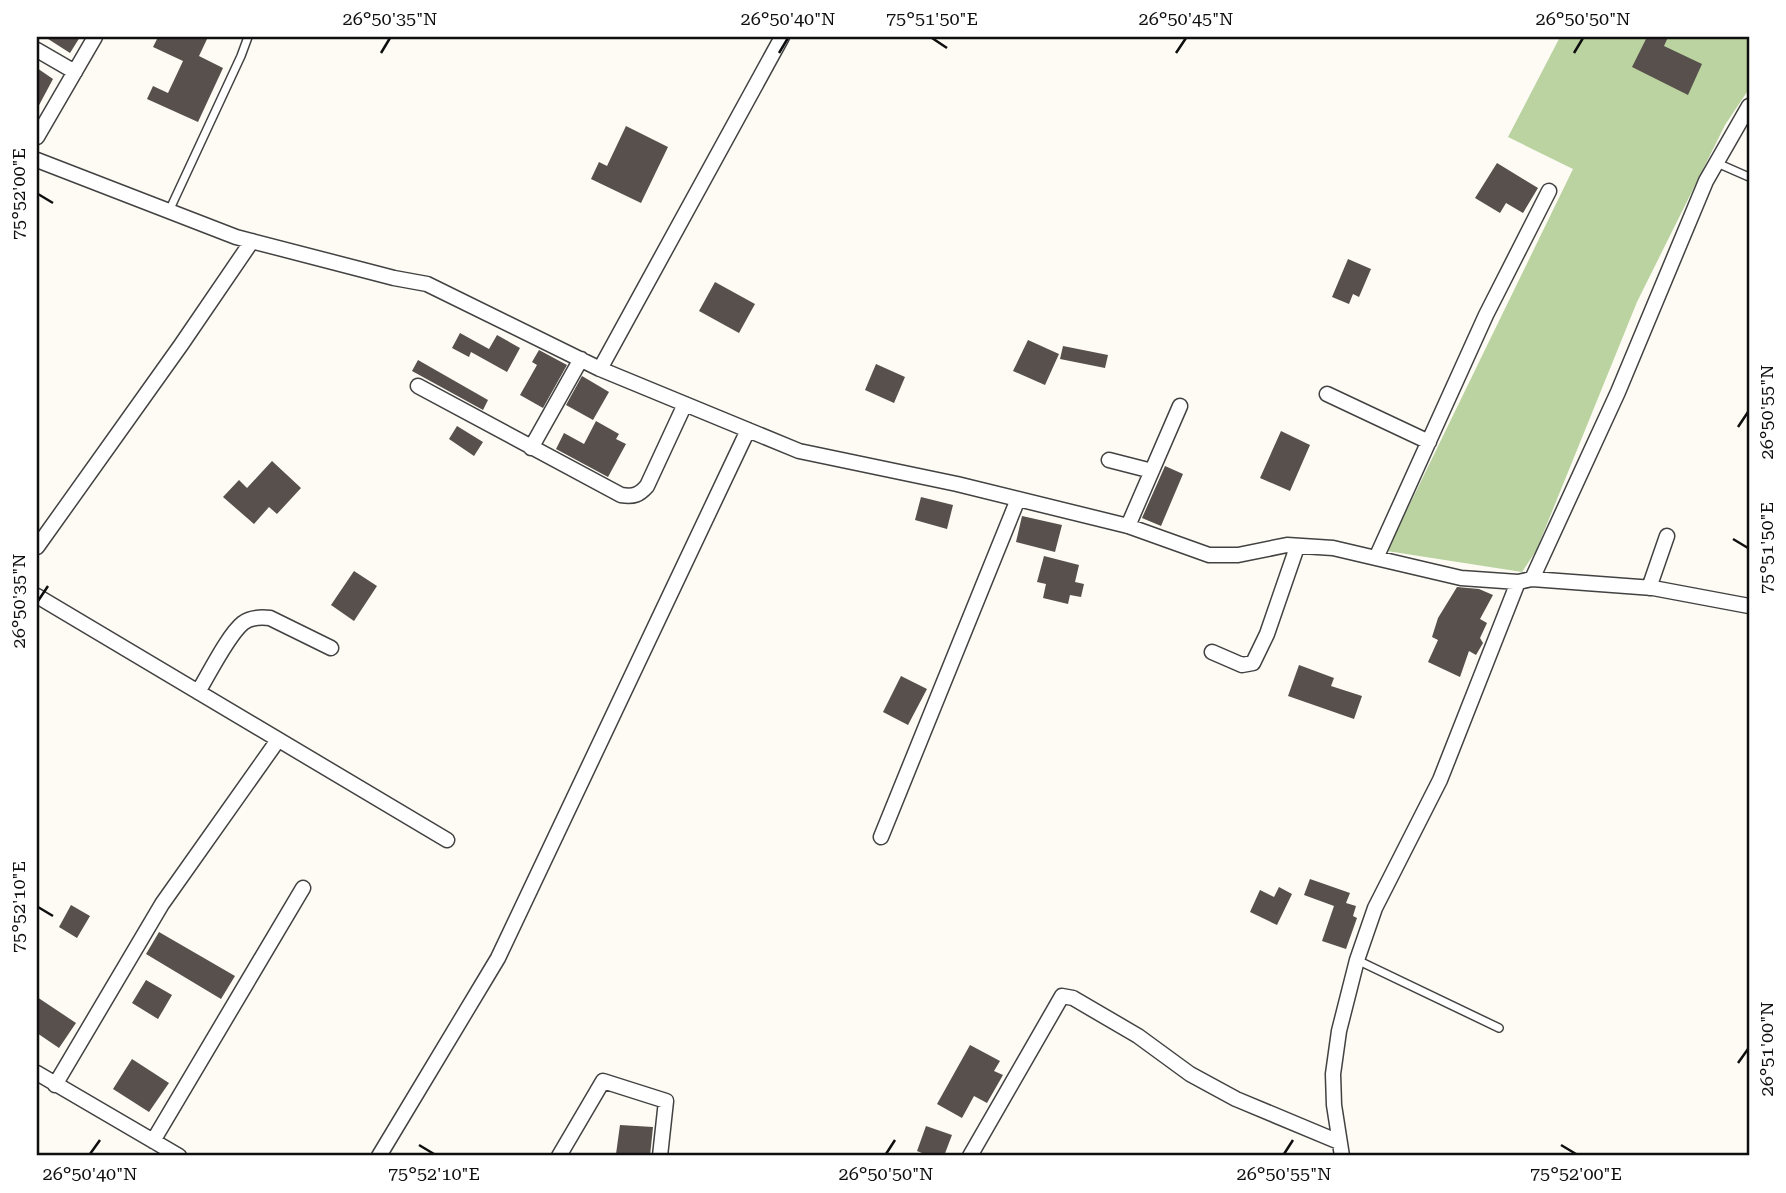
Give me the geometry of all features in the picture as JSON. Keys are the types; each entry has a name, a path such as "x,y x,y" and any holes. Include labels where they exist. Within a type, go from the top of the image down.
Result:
{"street":[{"path":"37,137 95,37"},
{"path":"600,369 782,37"},
{"path":"37,50 75,72"},
{"path":"1340,1149 1333,1074 1339,1031 1357,960 1375,908 1440,779 1525,581 1618,392 1706,181 1749,106"},
{"path":"37,160 252,241 427,284 600,369 799,451 957,484 1128,526 1209,555 1238,555 1287,545 1333,548 1461,578 1648,588 1749,606"},
{"path":"1376,558 1486,315 1549,191"},
{"path":"37,547 252,241"},
{"path":"531,448 581,359"},
{"path":"418,386 621,495 632,496 640,494 647,485 685,404"},
{"path":"1327,394 1429,442"},
{"path":"1128,526 1180,406"},
{"path":"379,1156 498,958 748,430"},
{"path":"1109,460 1152,471"},
{"path":"881,837 1018,499"},
{"path":"1648,588 1667,536"},
{"path":"1212,652 1242,666 1253,663 1267,634 1297,547"},
{"path":"37,596 447,840"},
{"path":"198,692 235,632 245,621 260,617 270,618 331,648"},
{"path":"55,1085 162,904 278,740"},
{"path":"153,1141 303,888"},
{"path":"971,1156 1062,996 1073,998 1138,1037 1190,1074 1340,1149"},
{"path":"37,1073 179,1156"},
{"path":"559,1156 603,1081 666,1101 660,1156"}],"lane":[{"path":"169,211 242,56 248,37"},
{"path":"1717,162 1749,177"},
{"path":"1357,960 1499,1028"}],"green space":[{"path":"1560,37 1749,37 1749,89 1725,125 1637,302 1536,551 1522,572 1387,551 1573,169 1508,137"}],"building":[{"path":"45,37 80,37 70,53"},
{"path":"158,37 208,37 199,56 223,68 198,122 147,99 153,86 168,93 183,61 153,47"},
{"path":"1647,37 1668,37 1664,46 1702,64 1688,95 1632,67"},
{"path":"37,68 53,79 37,109"},
{"path":"626,126 668,147 641,203 591,179 599,162 607,166"},
{"path":"1497,163 1538,188 1523,213 1506,203 1500,213 1475,198"},
{"path":"1348,259 1371,269 1359,297 1353,294 1349,304 1332,297"},
{"path":"715,282 755,304 739,333 699,311"},
{"path":"460,333 489,349 497,335 520,348 507,372 471,352 469,357 452,348"},
{"path":"1028,340 1059,354 1045,385 1013,371"},
{"path":"1063,346 1108,355 1105,368 1060,359"},
{"path":"539,350 567,365 543,408 520,395 537,365 532,362"},
{"path":"418,360 488,400 483,410 412,371"},
{"path":"876,364 905,377 894,403 865,390"},
{"path":"582,376 609,392 593,420 566,405"},
{"path":"596,421 619,434 616,439 626,444 608,477 556,449 564,433 584,444"},
{"path":"457,426 483,442 474,456 449,439"},
{"path":"1281,431 1310,445 1290,491 1260,478"},
{"path":"272,461 301,488 277,514 269,507 254,524 223,497 239,480 247,488"},
{"path":"1165,466 1183,474 1161,526 1142,518"},
{"path":"921,497 953,505 947,529 915,520"},
{"path":"1022,516 1062,525 1055,552 1016,542"},
{"path":"1044,556 1079,565 1075,582 1084,584 1081,597 1070,595 1068,604 1043,598 1046,584 1037,582"},
{"path":"354,571 377,586 354,621 331,605"},
{"path":"1457,587 1479,589 1493,595 1480,619 1487,623 1480,638 1483,643 1476,655 1469,651 1460,677 1428,662 1438,640 1432,637 1438,618"},
{"path":"1299,665 1334,678 1331,686 1362,696 1354,719 1288,696"},
{"path":"901,676 927,689 908,725 883,712"},
{"path":"1310,879 1350,893 1346,903 1356,906 1353,916 1357,918 1346,949 1322,941 1334,906 1304,895"},
{"path":"1279,887 1292,894 1277,925 1250,912 1260,890 1274,897"},
{"path":"71,905 90,916 77,938 59,927"},
{"path":"159,932 235,976 221,999 146,954"},
{"path":"146,980 172,995 158,1019 132,1003"},
{"path":"37,997 76,1023 59,1048 37,1033"},
{"path":"970,1045 1000,1061 994,1071 1003,1075 987,1103 974,1096 962,1118 937,1104"},
{"path":"132,1059 169,1083 149,1112 113,1089"},
{"path":"620,1125 653,1127 650,1156 616,1154"},
{"path":"926,1126 952,1135 944,1156 920,1156 922,1153 917,1151"}]}
